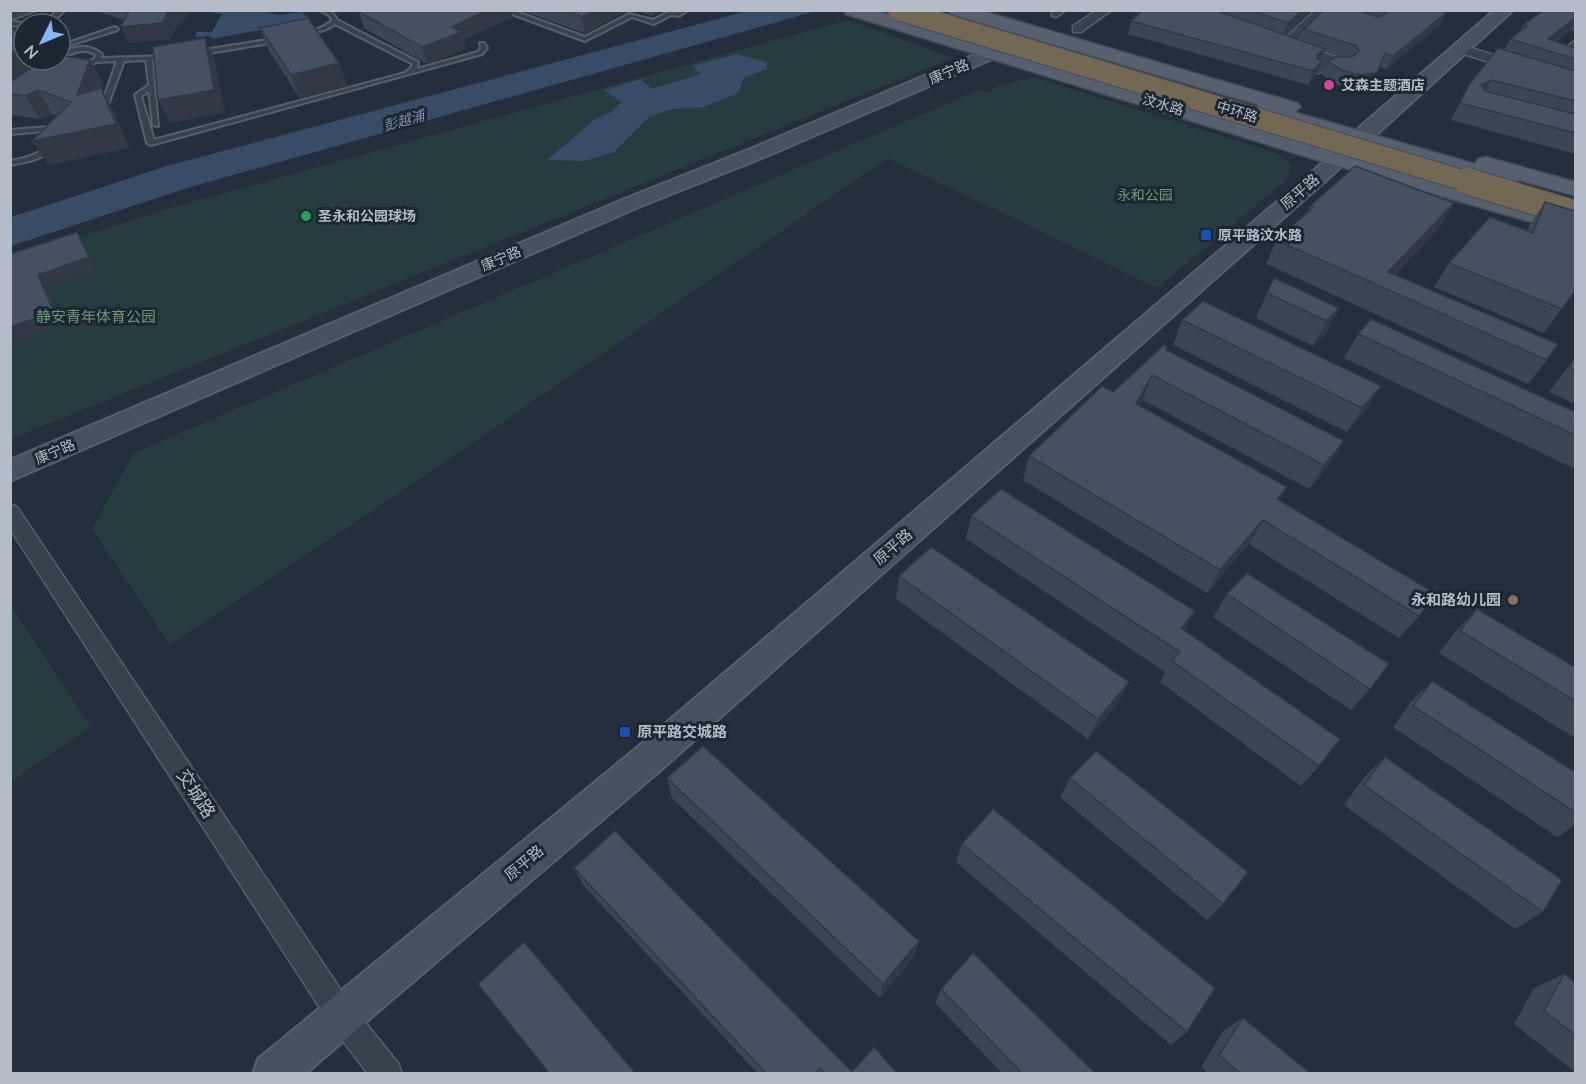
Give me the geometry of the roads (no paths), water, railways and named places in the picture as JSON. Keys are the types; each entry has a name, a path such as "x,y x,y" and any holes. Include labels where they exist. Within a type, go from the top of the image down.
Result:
{"highway":[{"name":"中环路","path":"898,10 1575,214"},
{"name":"中环路","path":"938,10 1575,196"}],"main road":[{"name":"汶水路","path":"911,10 1575,209"},
{"name":"汶水路","path":"927,10 1124,68 1355,143 1575,189"},
{"name":"汶水路","path":"957,10 1076,37 1575,228"},
{"name":"汶水路","path":"861,13 993,52 1575,201"},
{"path":"1076,37 1124,68"}],"street":[{"path":"10,17 32,10"},
{"path":"1076,37 1106,10"},
{"name":"原平路","path":"273,1074 651,757 1505,10"},
{"path":"1319,70 1327,64 1345,64 1280,42 1329,11"},
{"path":"1575,44 1562,57 1575,60"},
{"path":"1461,48 1530,71"},
{"path":"1290,63 1304,50"},
{"name":"康宁路","path":"10,471 623,206 762,151 993,52"},
{"name":"交城路","path":"10,512 341,1015 387,1074"}],"lane":[{"path":"323,10 332,15 335,21 416,63 414,69 407,74"},
{"path":"504,10 585,39 631,15 654,22 671,13 677,15 685,10"},
{"path":"297,37 326,28 335,21"},
{"path":"72,40 116,29"},
{"path":"190,54 286,38"},
{"path":"152,86 138,95 151,143 407,74 480,52 484,48 482,44"},
{"path":"72,50 92,49 100,55 96,60"},
{"path":"72,69 96,60 180,55"},
{"path":"149,58 156,125"},
{"path":"104,107 121,60"},
{"path":"10,132 48,129 56,141 54,146 30,159 10,163"}],"water":[{"name":"彭越浦","path":"751,10 816,11 187,188 11,246 11,217 167,166"},
{"path":"216,11 261,11 280,15 301,12 309,18 307,22 213,39 209,36 195,37 197,32 212,32 222,14 213,13"},
{"path":"736,54 767,62 767,69 744,78 738,93 704,107 673,109 650,116 614,152 584,161 547,160 595,119 612,112 621,102 604,90 641,79 652,89 701,74 693,66"}],"place":[{"name":"艾森主题酒店","path":"1329,85"},
{"name":"圣永和公园球场","path":"306,216"},
{"name":"原平路汶水路","path":"1206,235"},
{"name":"永和路幼儿园","path":"1513,600"},
{"name":"原平路交城路","path":"625,732"}],"park label":[{"name":"永和公园","path":"1145,195"},
{"name":"静安青年体育公园","path":"96,317"}]}
